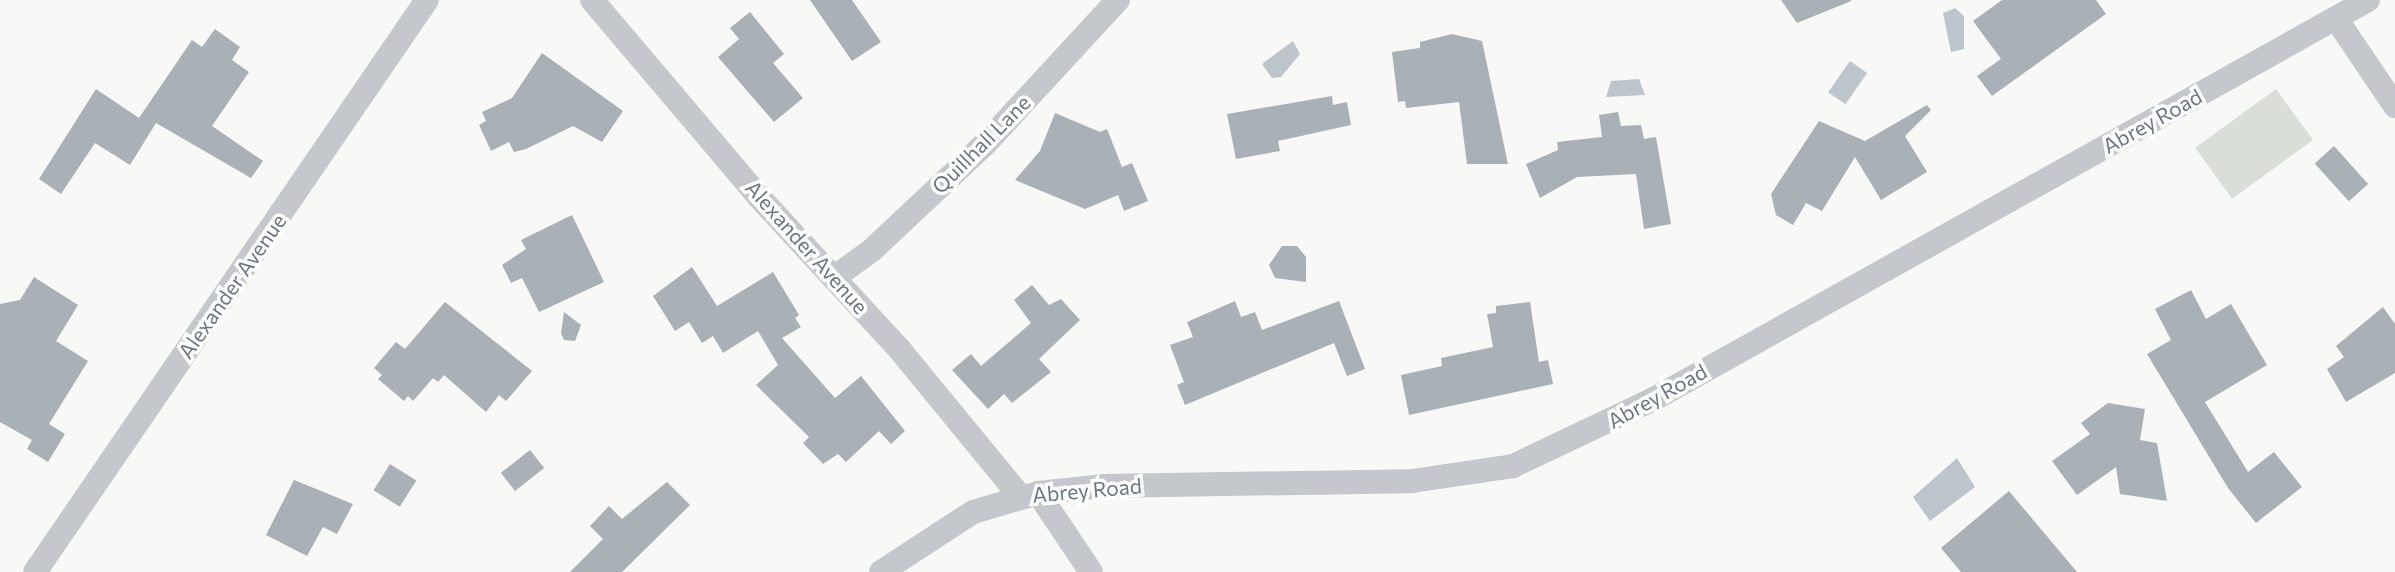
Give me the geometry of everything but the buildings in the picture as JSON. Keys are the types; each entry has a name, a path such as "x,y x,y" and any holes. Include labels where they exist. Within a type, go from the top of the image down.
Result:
{"street":[{"name":"Alexander Avenue","path":"35,572 427,0"},
{"name":"Alexander Avenue","path":"592,0 1029,494 1091,572"},
{"name":"Quillhall Lane","path":"835,277 872,250 985,144 1118,0"},
{"name":"Abrey Road","path":"881,572 973,512 1029,494 1102,486 1423,481 1513,466 1652,400 2337,20 2368,0"},
{"path":"2337,20 2395,106"}],"shaded area":[{"path":"1955,8 1964,16 1964,49 1951,52 1943,13"},
{"path":"1293,41 1300,54 1281,77 1272,78 1262,64"},
{"path":"1850,61 1867,73 1845,104 1828,92"},
{"path":"1639,79 1645,95 1606,97 1611,81"},
{"path":"2276,89 2313,140 2232,199 2195,148"},
{"path":"1957,458 1975,487 1930,521 1913,497"}]}
